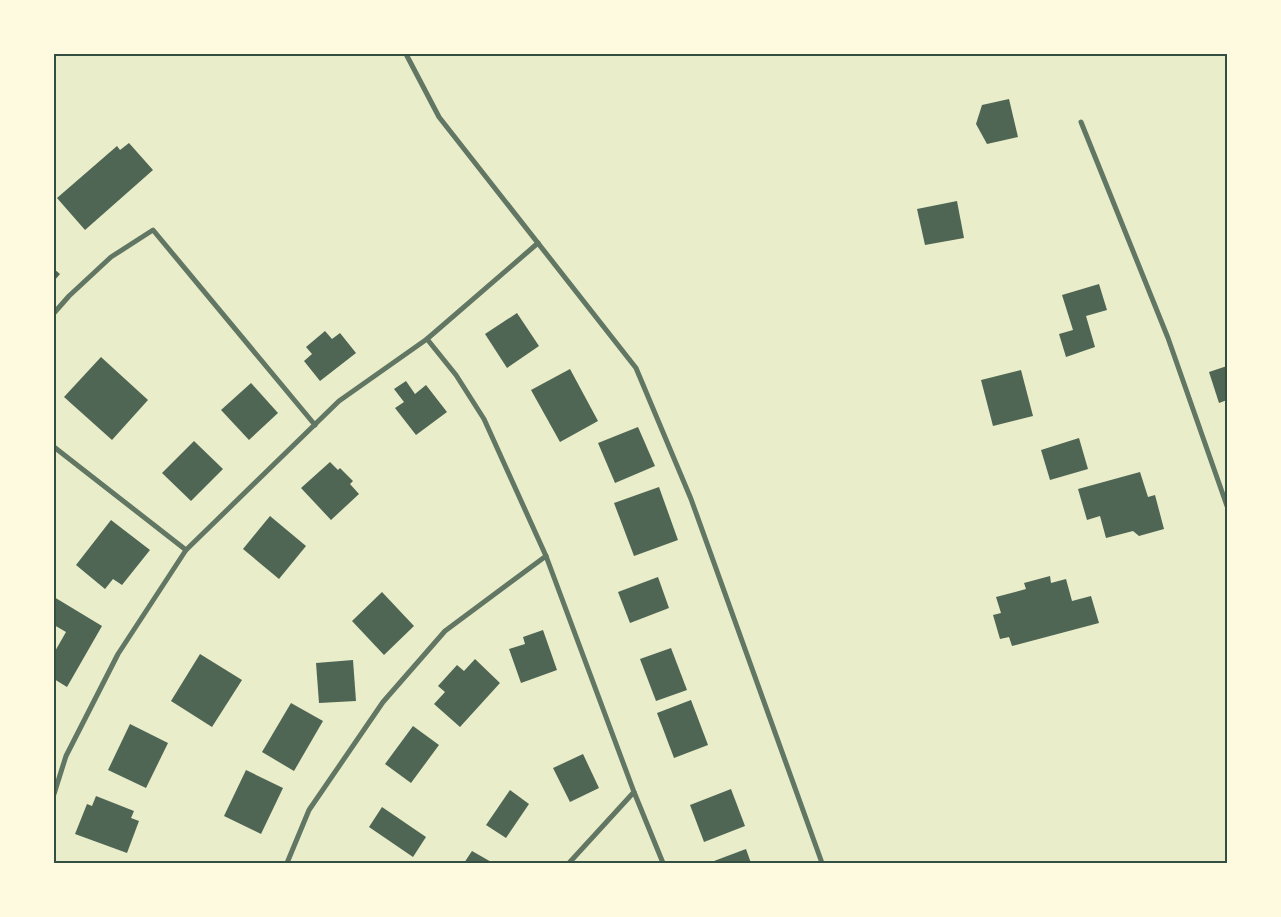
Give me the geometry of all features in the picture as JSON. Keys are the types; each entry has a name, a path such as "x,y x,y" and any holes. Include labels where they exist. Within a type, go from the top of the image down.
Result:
{"street":[{"path":"406,54 439,117 636,368 691,498 822,863"},
{"path":"1081,122 1168,338 1227,506"},
{"path":"54,313 69,296 111,258 154,230 315,425"},
{"path":"54,794 66,756 118,654 186,550 339,401 427,339 538,242"},
{"path":"427,339 456,375 484,419 546,556 634,792 663,863"},
{"path":"54,447 186,550"},
{"path":"287,863 309,810 383,702 445,631 546,556"},
{"path":"570,863 634,792"}],"building":[{"path":"1009,99 1018,137 987,144 976,124 982,105"},
{"path":"129,143 153,170 85,230 57,198 117,146 120,150"},
{"path":"957,201 964,238 925,245 917,209"},
{"path":"54,269 60,274 54,281"},
{"path":"1099,284 1107,310 1086,316 1095,347 1066,357 1059,334 1073,330 1062,295"},
{"path":"517,313 539,346 507,368 485,334"},
{"path":"325,331 332,339 340,333 356,353 320,381 304,361 312,354 306,347"},
{"path":"101,357 148,400 112,440 64,397"},
{"path":"1227,366 1227,400 1219,403 1209,372"},
{"path":"570,369 598,421 560,442 531,390"},
{"path":"1021,370 1033,416 993,426 981,380"},
{"path":"406,381 415,394 426,385 447,412 416,435 395,408 404,402 394,389"},
{"path":"251,383 278,413 249,440 221,410"},
{"path":"638,427 655,466 615,483 598,443"},
{"path":"1079,438 1088,469 1050,480 1041,450"},
{"path":"194,441 223,469 191,501 162,473"},
{"path":"330,462 338,470 340,468 353,481 350,484 359,494 331,520 301,488"},
{"path":"1140,472 1148,497 1155,495 1164,529 1139,536 1133,531 1106,538 1100,516 1087,520 1078,489"},
{"path":"659,487 678,540 634,556 614,503"},
{"path":"270,516 306,546 279,579 243,549"},
{"path":"111,520 150,550 122,585 113,579 105,589 76,565"},
{"path":"1050,576 1051,583 1066,579 1072,601 1091,596 1099,623 1012,646 1009,637 1000,639 993,615 1001,613 996,597 1026,589 1024,583"},
{"path":"658,577 669,608 630,623 618,592"},
{"path":"382,592 414,626 384,655 352,621"},
{"path":"54,597 102,626 67,687 54,679 54,653 66,632 54,625"},
{"path":"543,630 557,670 521,683 509,649 525,644 523,637"},
{"path":"671,648 687,690 656,701 640,659"},
{"path":"200,654 242,680 212,727 171,701"},
{"path":"475,659 500,683 460,727 434,704 445,692 438,686 457,665 464,671"},
{"path":"353,660 356,701 319,703 316,663"},
{"path":"691,700 708,745 674,758 657,713"},
{"path":"291,703 323,721 294,771 262,752"},
{"path":"130,724 168,743 146,788 108,770"},
{"path":"413,726 439,745 411,783 385,764"},
{"path":"583,754 599,788 570,802 553,768"},
{"path":"246,770 283,788 261,834 224,816"},
{"path":"731,789 745,826 704,842 690,805"},
{"path":"510,790 529,804 506,838 486,825"},
{"path":"96,796 134,811 131,818 139,821 127,853 75,834 87,804 92,806"},
{"path":"382,807 426,837 413,857 369,827"},
{"path":"746,849 751,863 715,863 714,861"},
{"path":"472,851 493,863 464,863"}]}
